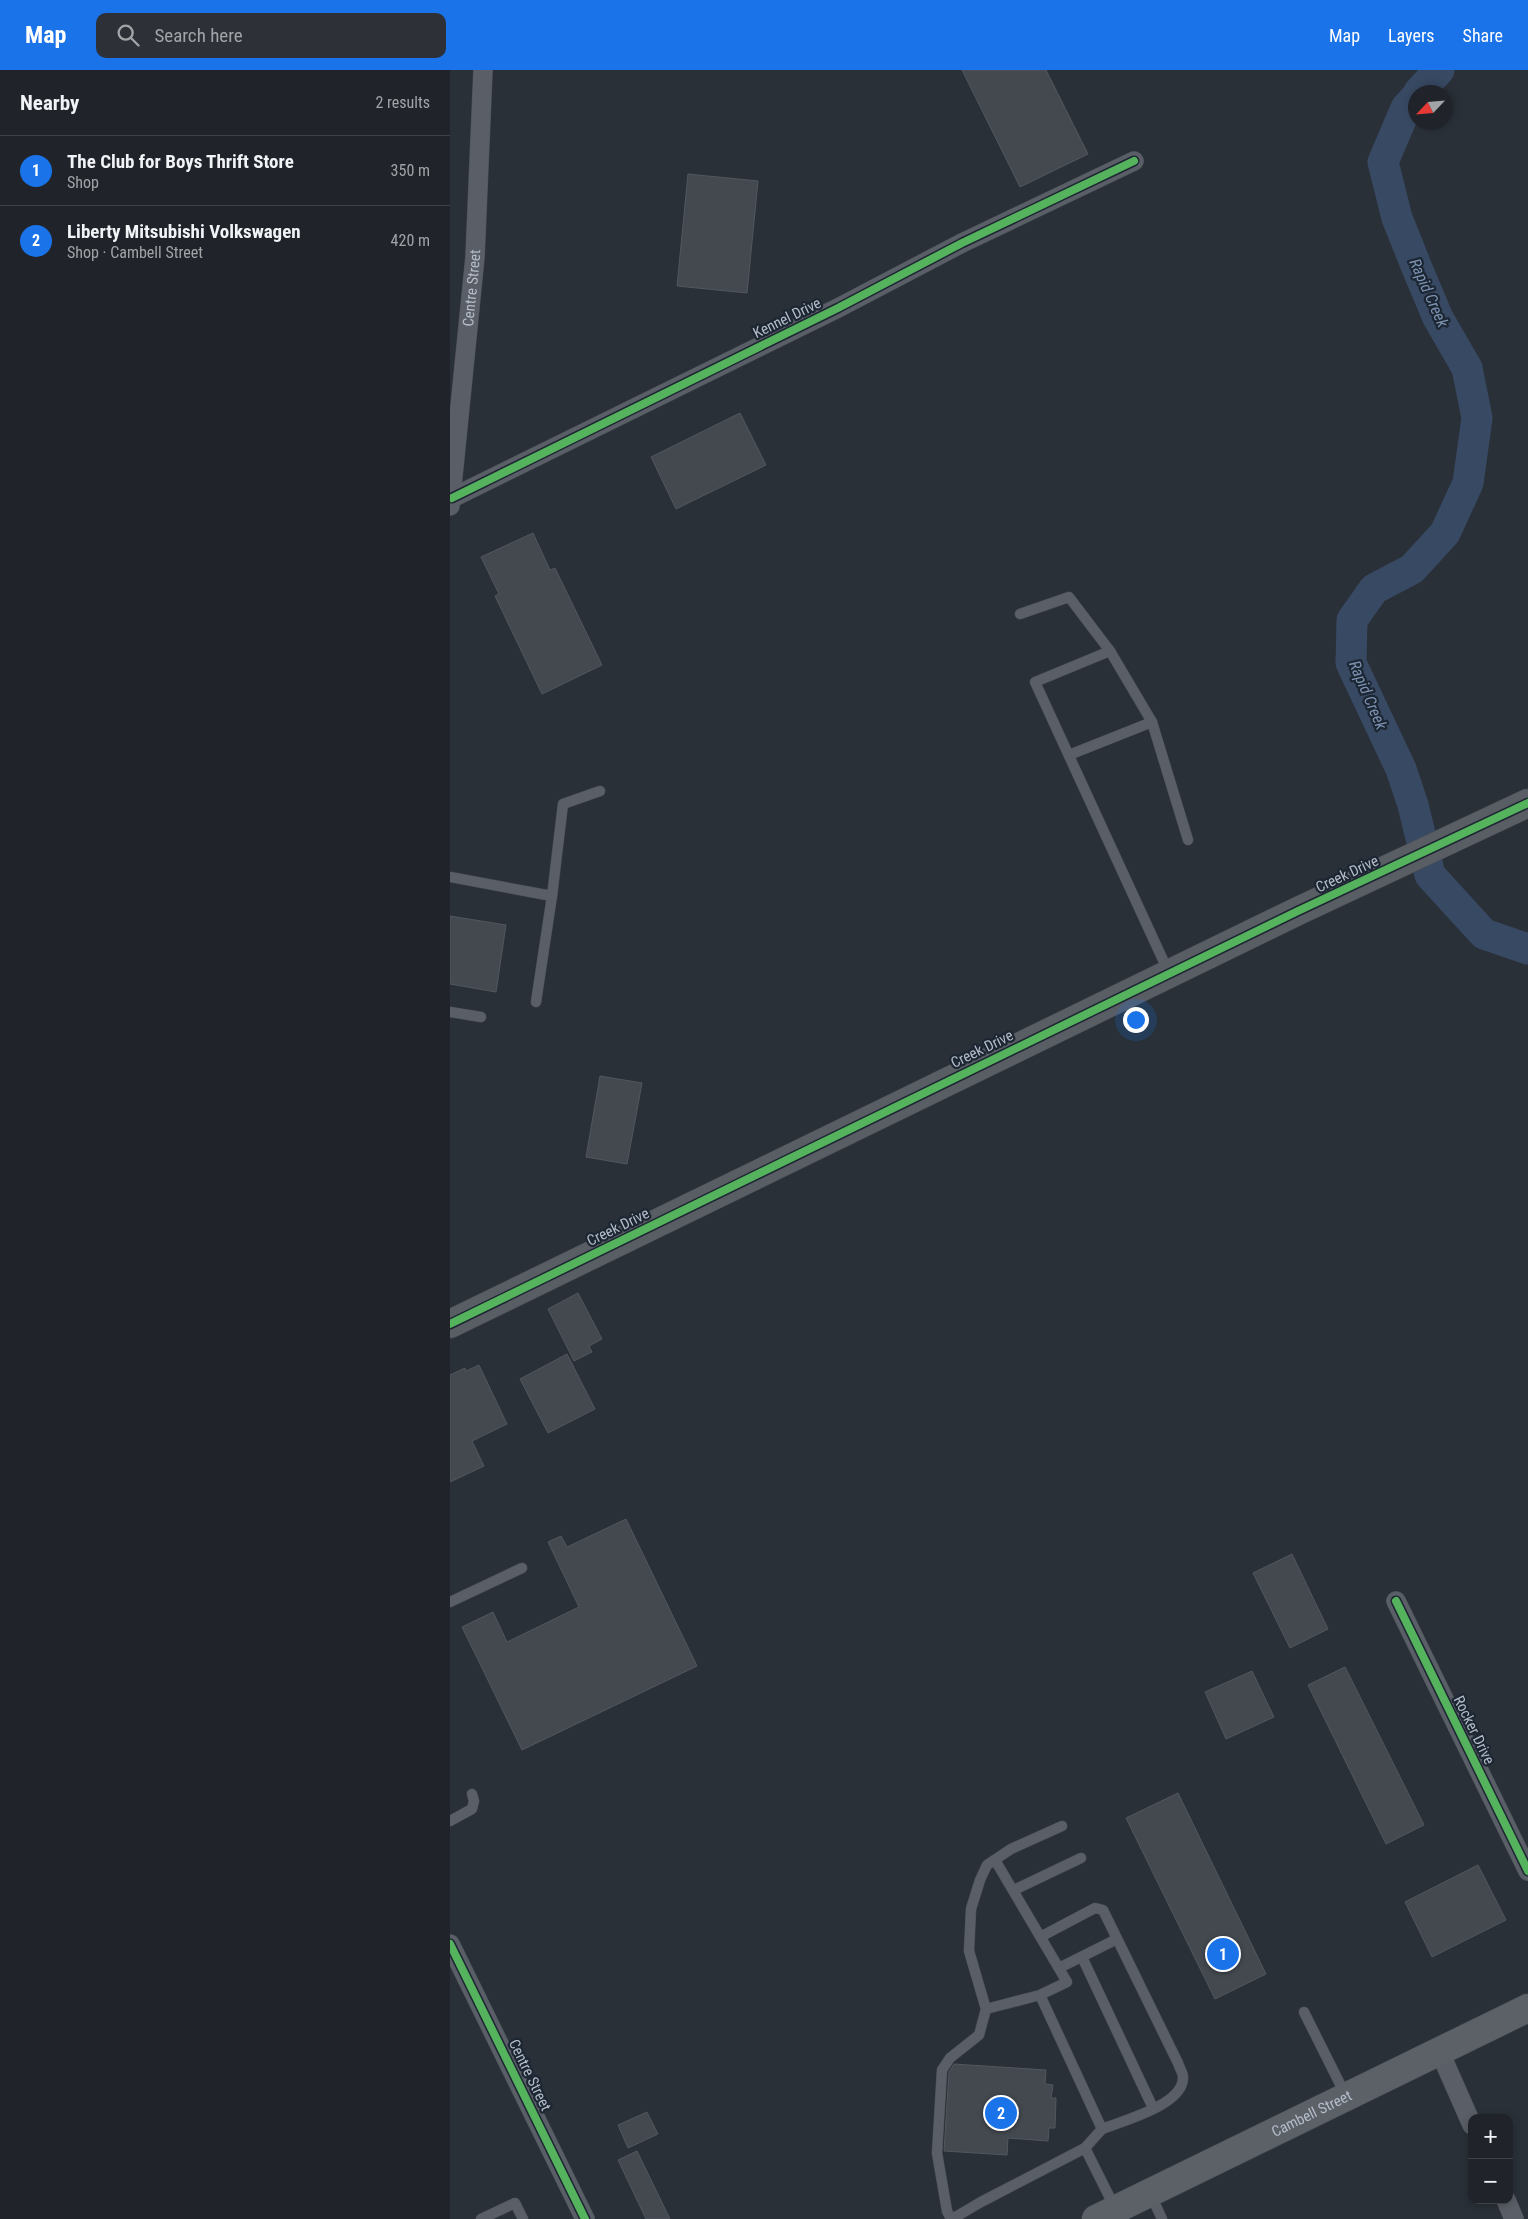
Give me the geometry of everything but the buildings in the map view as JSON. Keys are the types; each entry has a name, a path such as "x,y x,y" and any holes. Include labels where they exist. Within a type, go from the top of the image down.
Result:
{"main road":[{"name":"Cambell Street","path":"1106,2214 1528,2008"}],"street":[{"name":"Centre Street","path":"451,502 475,257 483,70"},
{"name":"Kennel Drive","path":"451,502 829,313 962,243 1134,161"},
{"name":"Creek Drive","path":"450,1324 1170,974 1528,803"},
{"name":"Rocker Drive","path":"1396,1601 1528,1870"},
{"name":"Centre Street","path":"450,1944 585,2219"},
{"path":"1439,2050 1468,2116"},
{"path":"1508,2204 1514,2219"}],"lane":[{"path":"1020,614 1069,597 1110,651 1152,722 1188,840"},
{"path":"1110,651 1035,682 1170,974"},
{"path":"1069,755 1152,722"},
{"path":"536,1002 552,896 563,804 600,791"},
{"path":"450,878 552,896"},
{"path":"450,1012 481,1017"},
{"path":"450,1602 522,1568"},
{"path":"450,1821 472,1808 474,1801 472,1794"},
{"path":"1042,1936 1095,1908 1103,1910 1178,2062 1183,2078 1178,2092 1166,2103 1102,2129 1085,2148 952,2219 947,2211 937,2153 942,2070 950,2058 979,2036 986,2009 970,1951 971,1909 987,1865 1011,1849 1062,1826"},
{"path":"1014,1890 1081,1858"},
{"path":"986,2009 1040,1995 1067,1982 1042,1936 995,1860"},
{"path":"1059,1968 1117,1939"},
{"path":"1082,1956 1153,2108"},
{"path":"1040,1995 1102,2129"},
{"path":"1304,2012 1346,2096"},
{"path":"1085,2148 1106,2214"},
{"path":"1150,2193 1162,2219"},
{"path":"481,2219 515,2203 523,2219"}],"waterway":[{"name":"Rapid Creek","path":"1425,85 1439,70"},
{"name":"Rapid Creek","path":"1408,106 1383,162 1397,218 1417,268 1438,318 1467,368 1477,418 1468,483 1445,533 1412,569 1374,589 1352,620 1351,663 1401,769 1413,805 1430,875 1484,934 1528,949"}],"cycle path":[{"path":"452,498 838,308 962,243 1134,161"},
{"path":"450,1324 1298,911 1528,803"},
{"path":"1396,1601 1528,1871"},
{"path":"450,1944 585,2219"}],"place":[{"name":"The Club for Boys Thrift Store","path":"1223,1954"},
{"name":"Liberty Mitsubishi Volkswagen","path":"1001,2113"}]}
